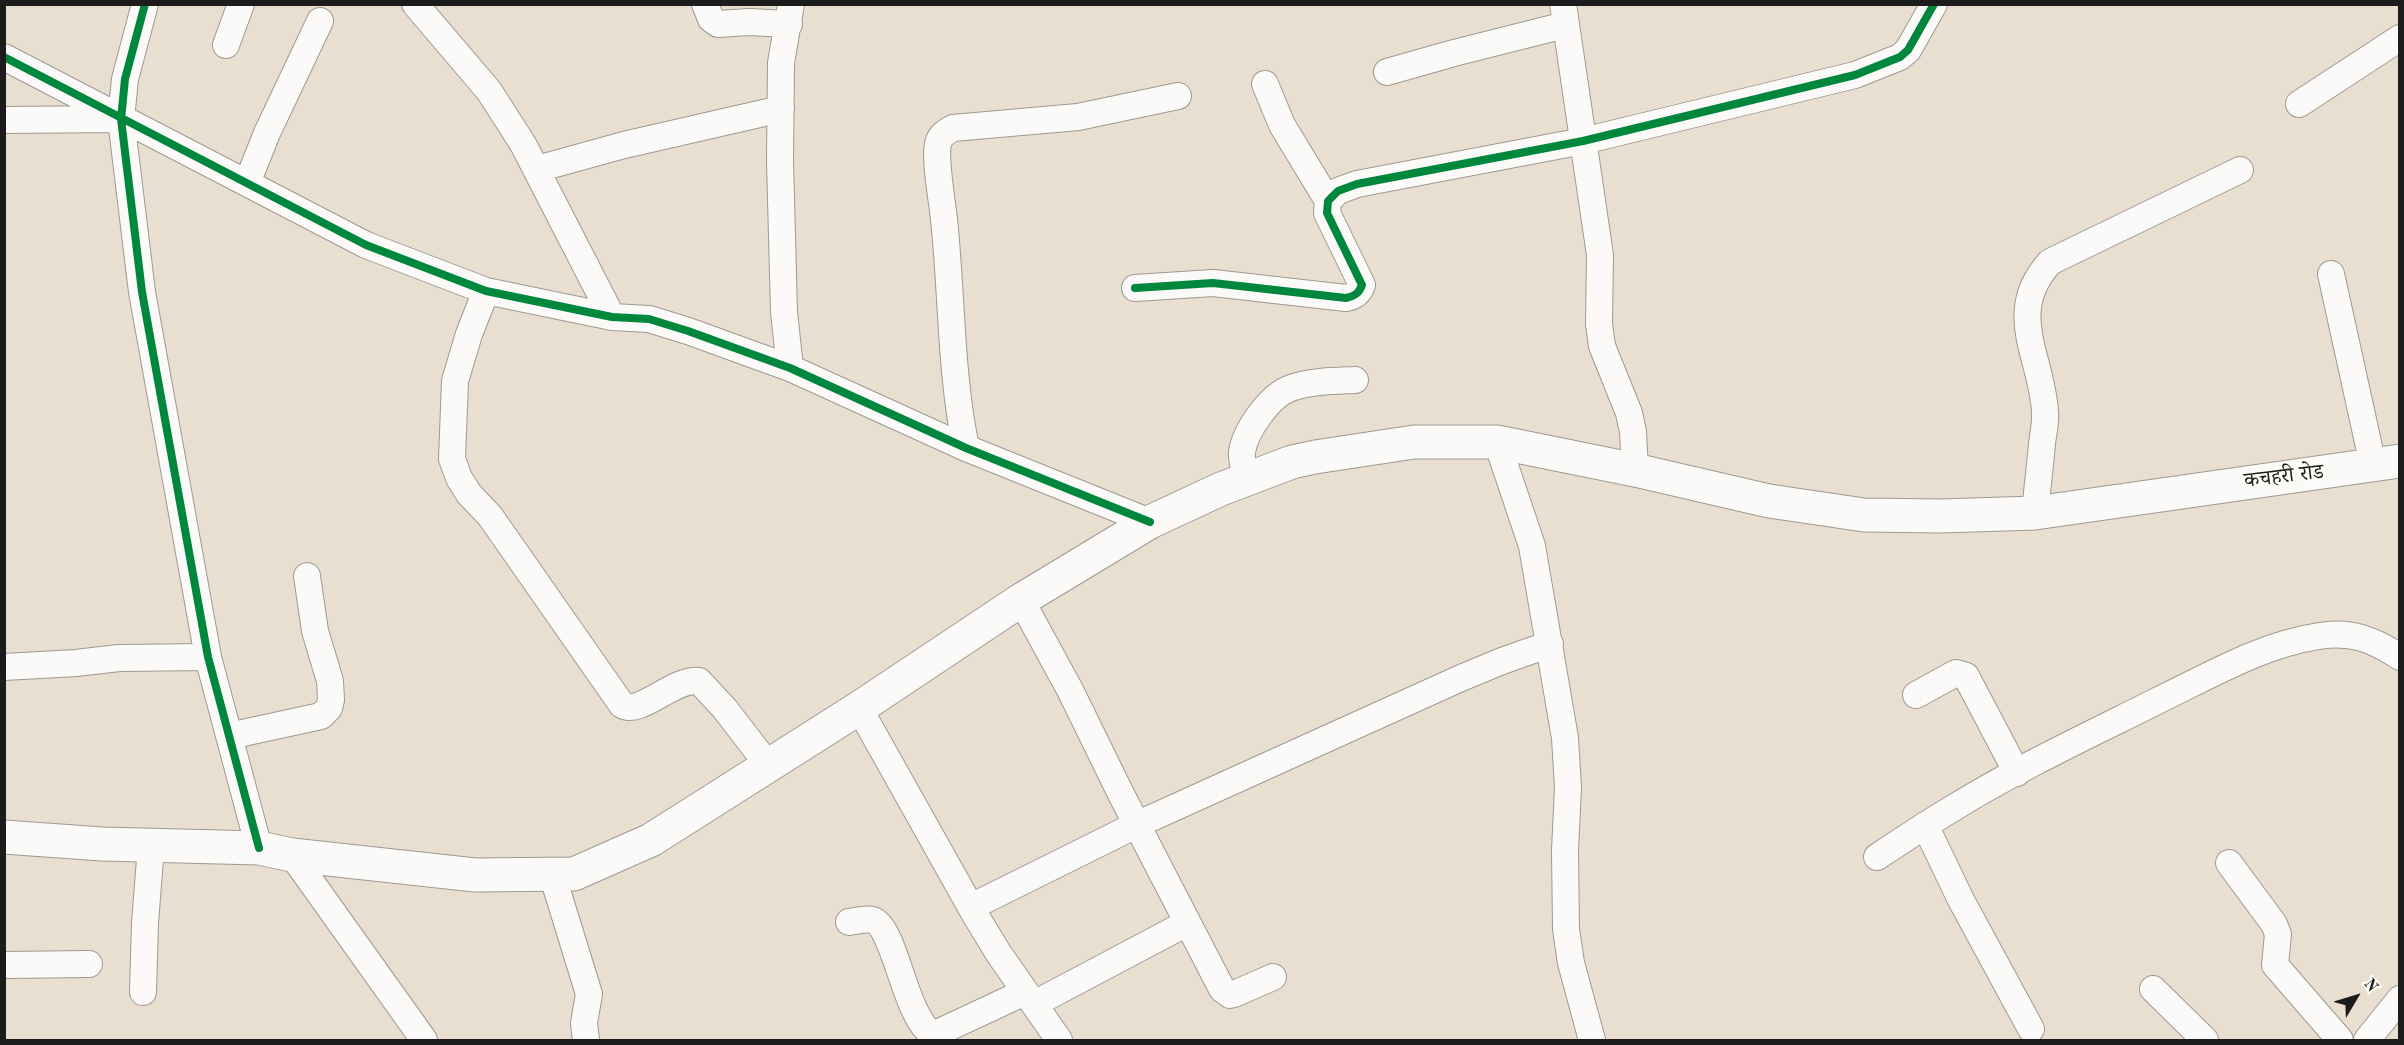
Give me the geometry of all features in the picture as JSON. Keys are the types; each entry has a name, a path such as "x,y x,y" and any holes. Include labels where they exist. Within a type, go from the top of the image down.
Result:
{"main road":[{"name":"कचहरी रोड","path":"4,837 102,844 259,848 292,855 464,875 574,874 651,840 859,708 1022,600 1150,522 1247,480 1303,460 1414,442 1497,441 1769,501 1864,515 2035,513 2386,463"}],"street":[{"path":"145,4 125,79 121,119 142,292 208,657 259,848"},
{"path":"226,45 241,4"},
{"path":"415,4 489,91 524,144 612,317"},
{"path":"705,4 707,14 718,24 749,22 790,14 781,63 784,312 790,368"},
{"path":"1328,201 1338,191 1357,184 1583,141 1855,75 1900,57 1908,50 1934,4"},
{"path":"1387,72 1454,53 1564,15 1600,255 1599,324 1602,346 1629,413 1633,432 1635,470"},
{"path":"247,183 267,133 320,21"},
{"path":"2299,104 2400,38"},
{"path":"4,57 366,245 486,291 612,317 649,319 790,368 966,448 1150,522"},
{"path":"1136,288 1212,283 1346,298 1360,291 1362,285 1327,213 1328,201 1282,125 1265,84"},
{"path":"966,448 957,405 938,161 938,144 943,134 953,128 1078,117 1178,96"},
{"path":"537,169 624,145 782,109"},
{"path":"4,120 121,119"},
{"path":"2035,513 2045,413 2040,378 2028,337 2027,316 2040,273 2050,262 2240,170"},
{"path":"2331,274 2386,463"},
{"path":"486,291 469,334 455,381 452,459 459,478 469,494 490,516 622,705 628,708 637,707 682,682 699,681 725,709 768,765"},
{"path":"1247,480 1242,454 1246,439 1269,403 1288,388 1315,382 1355,381"},
{"path":"1497,441 1532,546 1565,738 1568,788 1565,850 1566,929 1571,963 1592,1041"},
{"path":"229,735 321,716 329,708 330,681 315,631 307,576"},
{"path":"1022,600 1070,690 1136,825 1226,993 1234,994 1273,977"},
{"path":"1877,856 1925,825 2018,773 2112,724 2273,646 2320,636 2347,635 2376,641 2400,657"},
{"path":"970,907 1136,825 1461,678 1550,644"},
{"path":"4,667 119,658 208,657"},
{"path":"1916,695 1956,673 1966,676 2018,773"},
{"path":"859,708 970,907 1059,1041"},
{"path":"1925,825 1961,900 2031,1029"},
{"path":"143,992 145,923 152,846"},
{"path":"292,855 424,1041"},
{"path":"2229,862 2274,924 2278,934 2275,964 2340,1041"},
{"path":"552,874 589,994 584,1023 586,1041"},
{"path":"849,922 865,919 875,921 882,928 898,964 916,1016 933,1038 1030,998 1187,923"},
{"path":"4,965 89,964"},
{"path":"2153,989 2205,1041"},
{"path":"2367,1041 2400,999"}],"cycle path":[{"path":"145,4 125,79 121,119 142,292 208,657 259,848"},
{"path":"1135,288 1213,283 1346,298 1352,296 1362,285 1327,213 1328,201 1338,191 1357,184 1583,141 1855,75 1900,57 1908,50 1934,4"},
{"path":"4,57 366,245 486,291 612,317 649,319 688,331 790,368 966,448 1150,522"}]}
